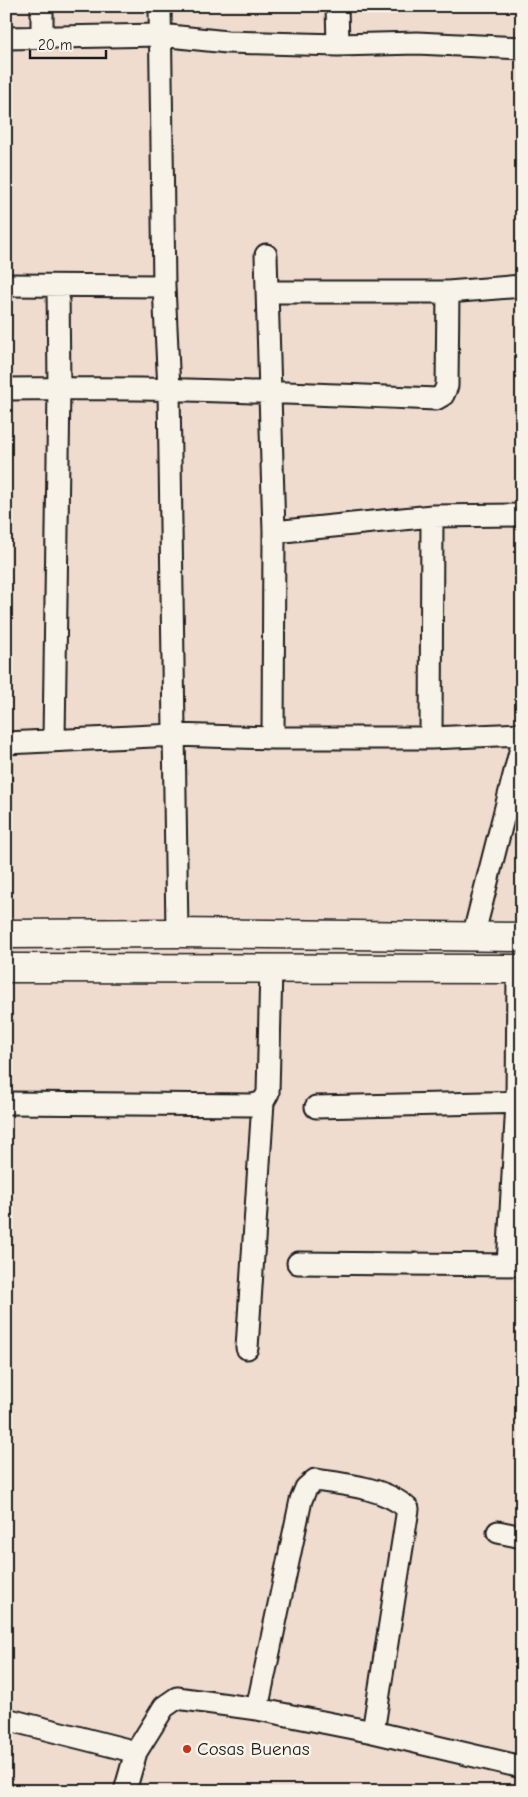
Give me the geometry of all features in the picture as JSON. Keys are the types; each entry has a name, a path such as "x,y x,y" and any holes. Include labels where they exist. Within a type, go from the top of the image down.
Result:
{"main road":[{"path":"6,934 177,933 522,937"},
{"path":"6,968 520,969"}],"street":[{"path":"42,6 42,37"},
{"path":"160,6 164,286 169,390 177,933"},
{"path":"337,6 338,45"},
{"path":"6,38 160,36 227,42 338,45 416,42 522,48"},
{"path":"266,255 274,532 273,738"},
{"path":"6,285 164,286"},
{"path":"54,740 59,388 58,286"},
{"path":"268,292 448,292 522,286"},
{"path":"6,389 59,388 270,392 436,398 443,395 447,386 448,292"},
{"path":"274,532 432,516 522,515"},
{"path":"431,738 432,516"},
{"path":"6,742 174,735 273,738 431,738 522,734"},
{"path":"472,937 522,744"},
{"path":"247,1348 264,1102 268,1093 271,968"},
{"path":"298,1263 515,1265 520,969"},
{"path":"6,1103 253,1105 264,1102"},
{"path":"316,1107 519,1102"},
{"path":"257,1708 306,1488 315,1480 358,1486 399,1500 408,1509 373,1732"},
{"path":"498,1532 522,1537"},
{"path":"125,1791 136,1752 164,1707 177,1698 257,1708 373,1732 522,1767"},
{"path":"6,1719 136,1752"}],"building":[{"path":"6,760 12,760 12,819 6,819"}],"place":[{"name":"Cosas Buenas","path":"187,1749"}]}
